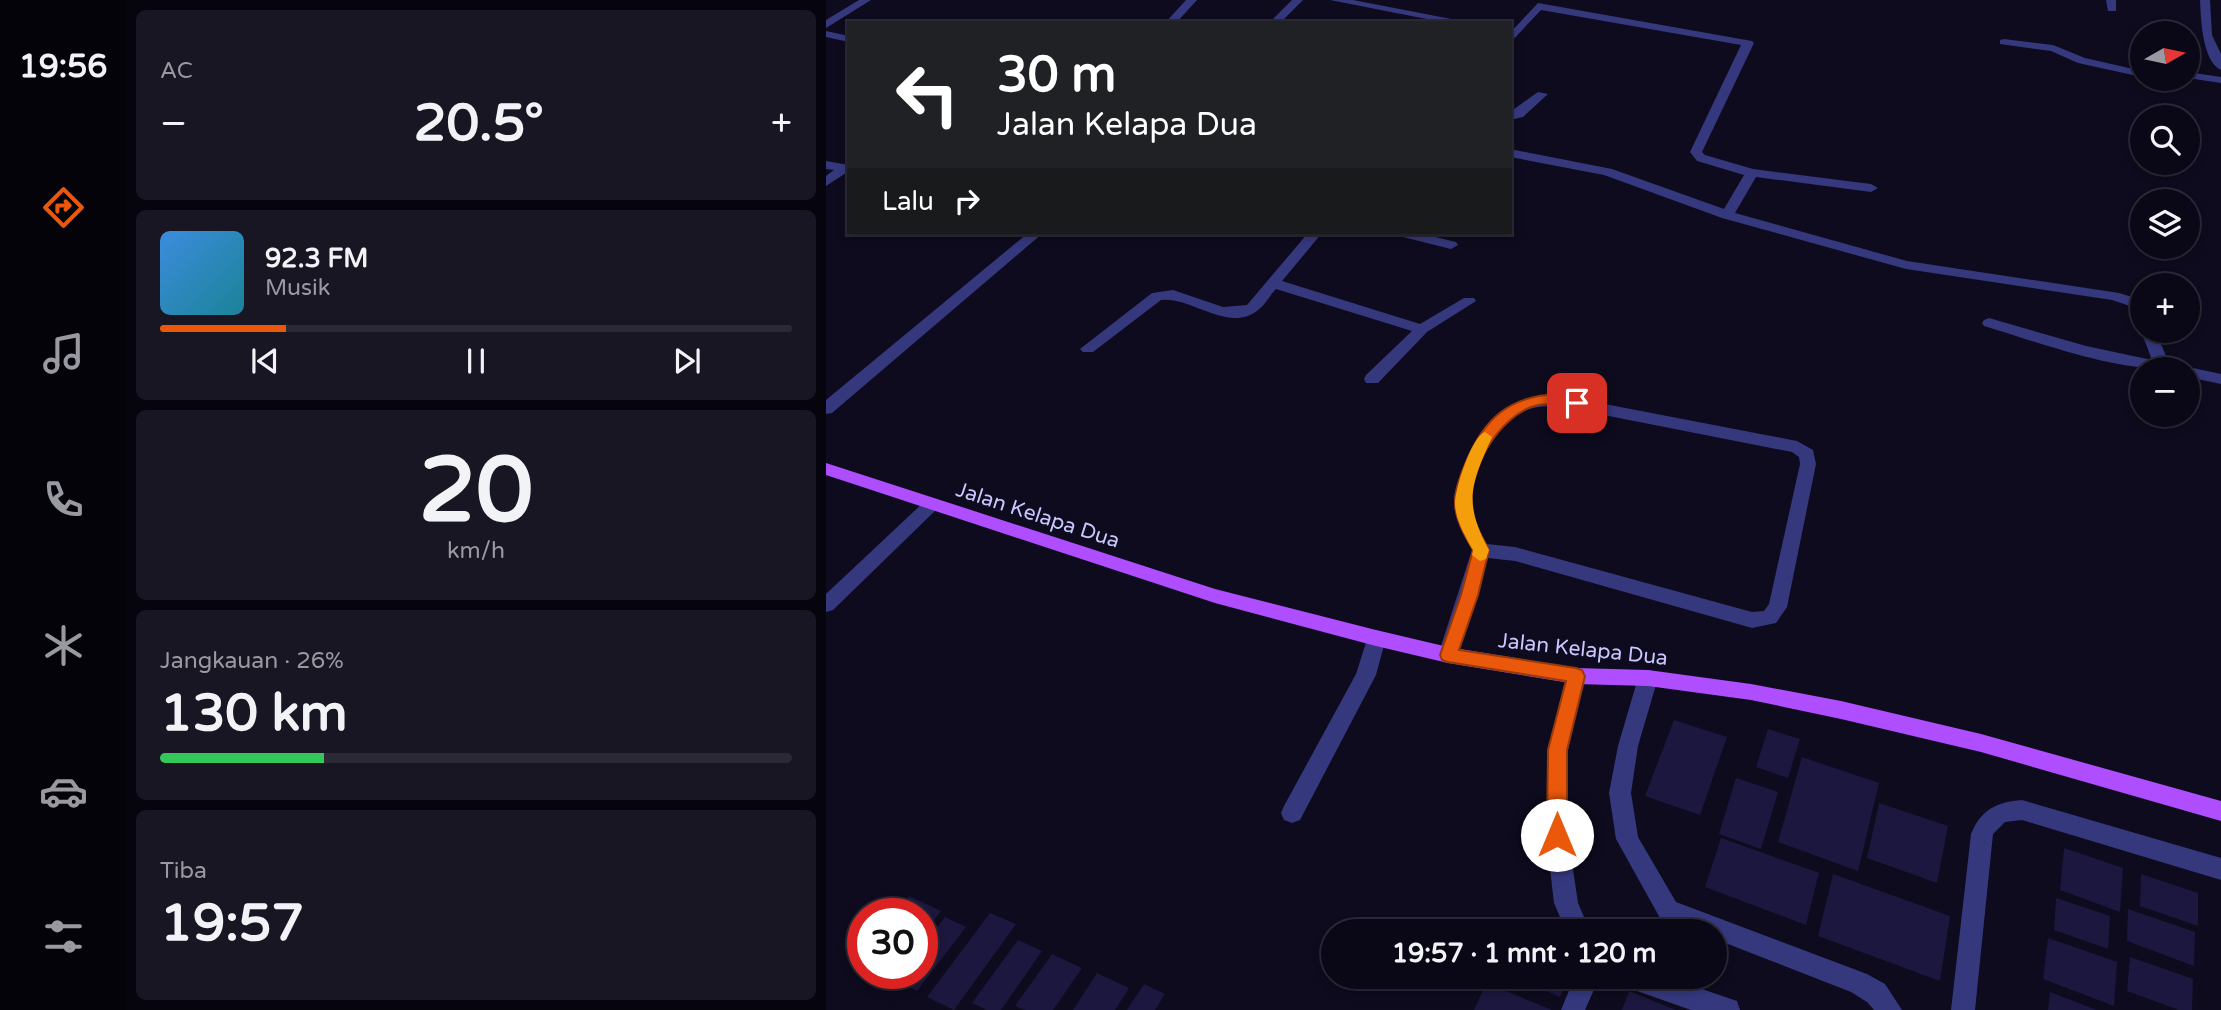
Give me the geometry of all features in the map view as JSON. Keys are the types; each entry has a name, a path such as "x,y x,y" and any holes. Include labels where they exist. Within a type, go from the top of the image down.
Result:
{"main road":[{"name":"Jalan Kelapa Dua","path":"826,469 1214,596 1376,638 1448,655 1576,676 1648,678 1751,692 1841,710 1981,743 2221,811"}],"street":[{"path":"826,25 866,0"},
{"path":"1172,21 1192,0"},
{"path":"1276,21 1298,0"},
{"path":"1335,0 1456,21"},
{"path":"2205,0 2207,34 2221,67"},
{"path":"1512,38 1538,6 1748,43 1696,152 1701,158 1752,173 1871,188"},
{"path":"826,34 847,39"},
{"path":"2004,42 2053,48 2082,61 2130,71"},
{"path":"2200,77 2221,80"},
{"path":"1512,116 1520,114 1542,94"},
{"path":"1512,153 1607,172 1727,215 1906,265 2114,296 2130,301"},
{"path":"826,165 847,167"},
{"path":"826,182 847,167"},
{"path":"1727,215 1752,173"},
{"path":"826,409 1034,235"},
{"path":"1088,349 1157,296 1173,294 1228,314 1242,313 1252,308 1313,235"},
{"path":"1411,235 1451,246"},
{"path":"1273,282 1422,329"},
{"path":"1372,379 1422,329 1469,300"},
{"path":"1989,323 2084,350 2130,360"},
{"path":"2200,375 2221,379"},
{"path":"1448,655 1481,550 1469,528 1463,503 1469,474 1483,440 1499,421 1518,407 1535,400 1555,399 1797,447 1807,454 1808,464 1778,607 1769,618 1752,620 1515,554 1481,550"},
{"path":"826,605 932,504"},
{"path":"1292,813 1366,675 1376,638"},
{"path":"1573,919 1566,903 1557,835 1558,750 1576,676"},
{"path":"1648,678 1628,746 1620,793 1627,839 1668,910 1858,983 1876,993 1890,1010"},
{"path":"1963,1010 1982,834 1986,822 1994,815 2022,810 2221,869"},
{"path":"1573,1010 1582,989"},
{"path":"1665,989 1728,1010"}],"building":[{"path":"1674,720 1727,737 1700,815 1645,796"},
{"path":"1768,729 1800,739 1788,778 1756,767"},
{"path":"1802,757 1879,783 1858,871 1778,842"},
{"path":"1736,778 1778,792 1761,849 1719,834"},
{"path":"1879,803 1948,826 1937,883 1867,858"},
{"path":"1721,838 1819,873 1806,925 1705,887"},
{"path":"2064,848 2123,868 2120,912 2060,890"},
{"path":"1833,874 1950,916 1940,981 1818,936"},
{"path":"2141,874 2198,893 2198,926 2140,906"},
{"path":"2056,898 2110,916 2108,949 2054,930"},
{"path":"2128,909 2195,932 2194,966 2127,941"},
{"path":"990,913 1016,924 954,1010 927,997 933,989 938,989 938,982"},
{"path":"945,917 966,927 938,964 938,926"},
{"path":"2048,938 2117,962 2114,1006 2043,979"},
{"path":"1018,940 1042,951 1001,1010 987,1010 972,1003"},
{"path":"1052,954 1082,968 1053,1010 1025,1010 1015,1006"},
{"path":"2130,957 2193,979 2192,1010 2179,1010 2127,991"},
{"path":"1097,973 1129,988 1115,1010 1073,1010"},
{"path":"1144,984 1165,994 1155,1010 1127,1010"},
{"path":"1483,989 1501,989 1552,1010 1474,1010"},
{"path":"1542,989 1563,989 1560,997"},
{"path":"1629,991 1676,1010 1622,1010"},
{"path":"2050,992 2097,1010 2048,1010"}],"slow traffic":[{"path":"1480,555 1481,550 1469,528 1463,503 1469,474 1485,437"}],"route":[{"path":"1557,835 1558,750 1576,676 1535,667 1448,655 1481,550 1469,528 1463,503 1469,474 1483,440 1499,421 1518,407 1535,400 1555,399 1577,403"}]}
